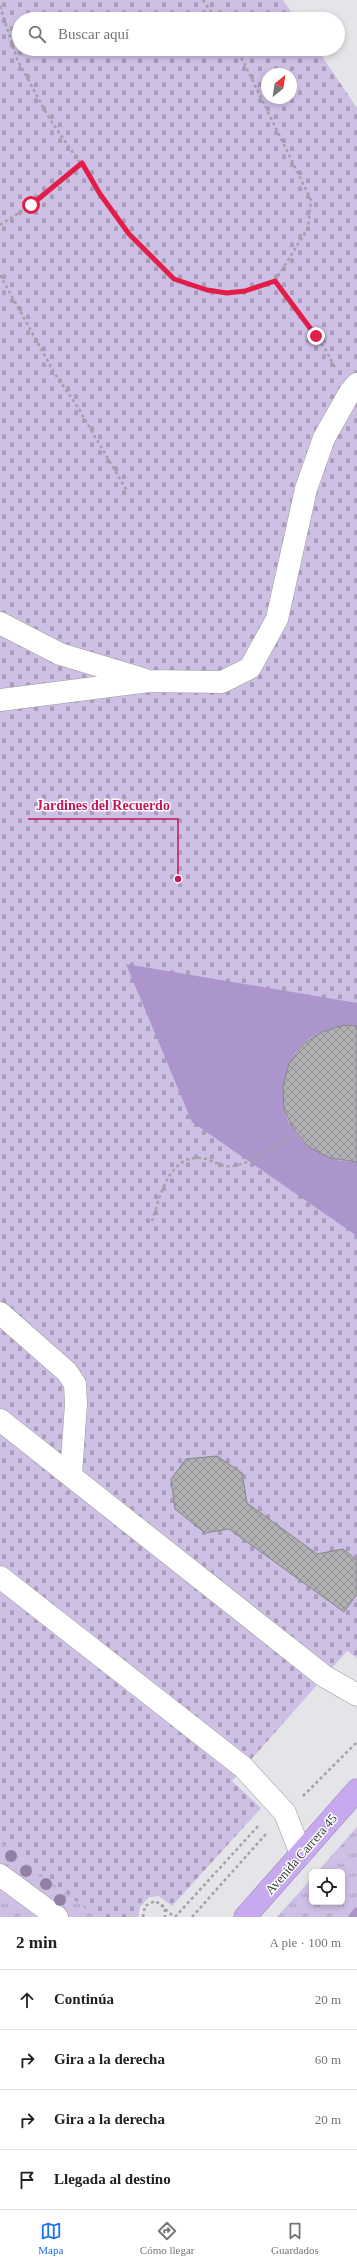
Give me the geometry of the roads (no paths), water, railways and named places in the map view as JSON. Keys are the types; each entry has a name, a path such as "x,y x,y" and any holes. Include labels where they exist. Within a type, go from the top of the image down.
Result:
{"highway":[{"name":"Avenida Carrera 45","path":"245,1917 357,1790"}],"lane":[{"path":"0,700 150,681 222,682 250,668 277,619 306,489 324,438 353,388"},
{"path":"0,623 60,654 150,681"},
{"path":"0,1313 67,1372 75,1384 76,1404 71,1474"},
{"path":"0,1420 71,1474 324,1676 357,1695"},
{"path":"0,1577 243,1767 285,1813 301,1854"},
{"path":"0,1875 56,1917"}],"waterway":[{"path":"353,1917 357,1912"}],"place":[{"name":"Jardines del Recuerdo","path":"178,879"}]}
